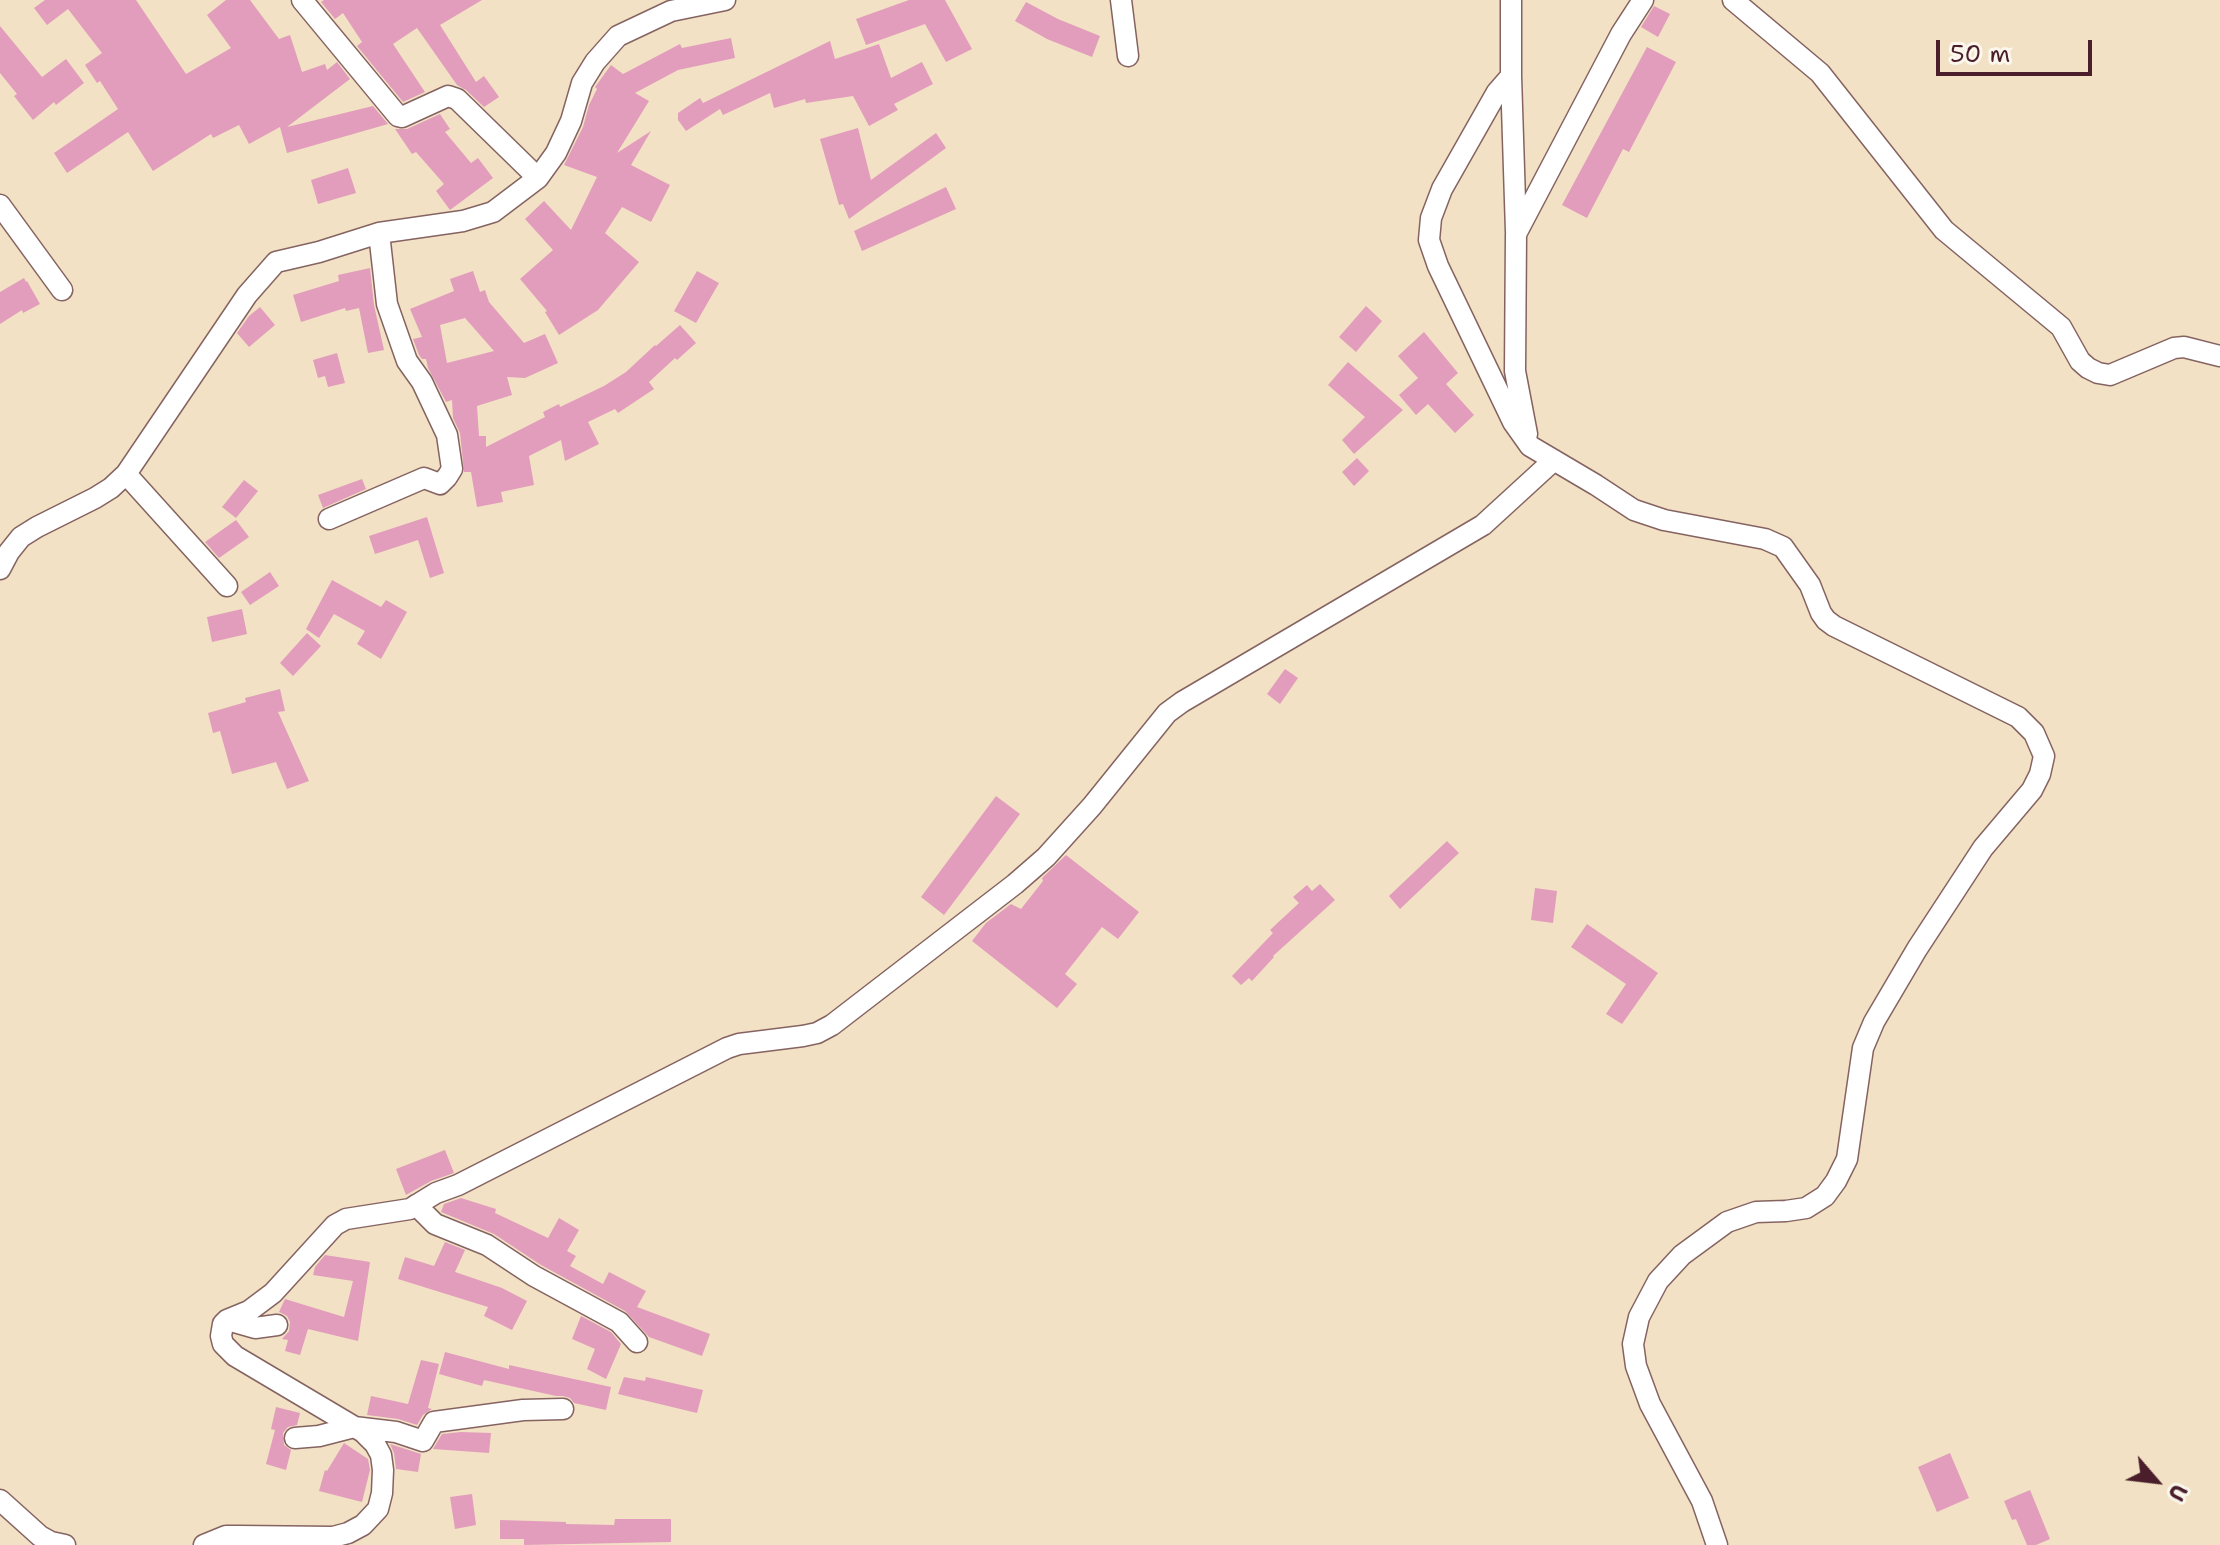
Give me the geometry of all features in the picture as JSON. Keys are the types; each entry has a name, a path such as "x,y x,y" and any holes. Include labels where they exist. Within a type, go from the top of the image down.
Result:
{"street":[{"path":"302,0 398,116 402,117 448,96 457,99 538,178"},
{"path":"0,569 21,537 95,498 126,474 247,295 276,262 379,233 463,221 493,212 538,178 556,153 571,121 582,83 595,62 618,36 671,11 725,0"},
{"path":"1121,0 1128,56"},
{"path":"1511,0 1516,234 1515,371 1530,446"},
{"path":"1516,234 1621,34 1643,0"},
{"path":"1733,0 1820,73 1944,230 2061,327 2080,361 2088,368 2110,375 2174,348 2184,347 2220,356"},
{"path":"1511,76 1497,92 1442,189 1431,218 1429,240 1438,266 1513,422 1530,446 1634,510 1664,520 1765,539 1783,547 1810,585 1826,620 2018,717 2034,733 2044,756 2032,790 1983,848 1874,1022 1863,1048 1847,1159 1836,1181 1825,1196 1806,1208 1756,1212 1727,1222 1682,1255 1658,1281 1639,1317 1633,1344 1636,1366 1650,1404 1702,1501 1717,1545"},
{"path":"0,205 62,290"},
{"path":"329,519 424,478 440,484 452,469 447,435 422,382 407,361 387,304 379,233"},
{"path":"204,1545 226,1536 333,1537 363,1525 378,1509 383,1470 381,1455 375,1444 363,1432 228,1351 221,1336 227,1320 249,1311 273,1293 335,1225 346,1219 410,1209 727,1048 803,1036 832,1025 1046,857 1092,806 1167,713 1483,525 1554,460"},
{"path":"126,474 227,586"},
{"path":"416,1205 435,1224 487,1245 534,1276 619,1322 637,1342"},
{"path":"227,1320 255,1328 277,1325"},
{"path":"295,1438 319,1436 354,1427 396,1432 423,1441 434,1422 523,1410 563,1409"},
{"path":"0,1500 40,1536 65,1545"}],"building":[{"path":"45,0 136,0 186,74 231,48 207,15 226,0 250,0 279,39 290,35 302,72 325,64 327,70 337,62 350,79 287,127 373,106 388,124 287,153 280,127 249,144 239,125 213,138 211,134 153,171 128,132 67,173 54,153 118,109 100,81 97,83 85,65 102,53 68,9 47,25 34,8"},
{"path":"482,0 440,25 476,82 484,76 499,97 484,107 457,85 417,28 393,44 425,92 403,102 357,46 362,42 343,13 335,19 321,2"},
{"path":"909,0 945,0 972,49 946,62 925,24 866,45 856,19"},
{"path":"1026,2 1100,36 1092,57 1047,39 1015,21"},
{"path":"1654,6 1670,14 1658,37 1641,27"},
{"path":"0,26 42,77 66,59 84,83 33,120 0,73"},
{"path":"731,38 735,58 678,70 635,93 649,101 617,153 651,131 631,165 670,185 651,222 622,207 605,233 639,262 598,310 559,335 547,311 520,279 553,250 525,219 544,201 571,230 597,177 564,165 583,127 597,89 595,87 611,65 623,74 680,44 682,48"},
{"path":"830,41 835,59 879,44 891,78 922,62 933,84 894,104 898,110 869,126 853,96 806,103 805,99 774,108 770,93 723,115 720,109 686,131 678,120 678,113 700,98 703,103"},
{"path":"1647,47 1676,62 1629,152 1623,149 1587,218 1562,205"},
{"path":"440,114 450,129 445,132 471,163 478,158 493,178 450,210 436,191 444,184 416,152 412,154 395,129 407,129"},
{"path":"858,128 871,180 936,133 946,148 849,219 843,204 839,205 820,139"},
{"path":"348,168 356,193 318,204 311,180"},
{"path":"946,187 956,209 862,251 854,231"},
{"path":"370,268 384,350 368,353 359,308 346,311 345,308 301,322 293,295 339,281 338,275"},
{"path":"473,271 480,292 485,290 489,302 524,343 545,334 558,363 525,378 507,377 512,395 477,406 479,436 486,436 486,447 545,417 543,412 604,386 626,372 680,325 696,343 649,382 654,389 618,413 615,409 588,422 599,444 565,461 561,440 529,456 534,485 501,492 503,502 477,507 471,472 464,472 460,433 453,418 452,400 446,402 413,339 422,337 410,309 454,291 450,279","holes":["465,318 494,351 447,363 440,325"]},
{"path":"697,271 719,283 696,323 674,311"},
{"path":"24,278 40,304 23,313 22,310 0,324 0,292"},
{"path":"1366,306 1382,321 1356,352 1339,337"},
{"path":"260,307 275,325 249,347 237,333"},
{"path":"1424,332 1458,373 1446,384 1474,415 1455,433 1428,404 1416,415 1399,395 1418,378 1398,356"},
{"path":"337,353 345,383 328,387 325,376 318,378 313,360"},
{"path":"1348,362 1403,410 1354,454 1342,440 1365,417 1328,385"},
{"path":"1357,458 1369,471 1354,486 1342,472"},
{"path":"362,479 366,489 323,508 318,495"},
{"path":"244,480 258,491 236,518 222,507"},
{"path":"427,517 444,573 430,578 418,540 375,554 369,536"},
{"path":"236,520 249,537 219,558 205,542"},
{"path":"270,572 279,586 250,605 241,592"},
{"path":"332,580 381,607 386,600 407,612 381,659 357,644 365,631 334,614 319,638 306,629"},
{"path":"242,609 247,634 212,642 207,617"},
{"path":"307,633 321,646 293,676 280,663"},
{"path":"1285,669 1298,678 1280,704 1267,694"},
{"path":"280,689 285,711 278,712 309,781 287,789 276,762 232,774 220,731 213,733 208,713 246,702 245,698"},
{"path":"996,796 1020,814 944,915 921,897"},
{"path":"1447,841 1459,853 1400,909 1389,896"},
{"path":"1066,855 1139,912 1118,939 1102,927 1065,974 1077,984 1057,1008 972,941 986,923 1011,904 1021,909 1043,881 1042,878"},
{"path":"1320,884 1335,900 1273,956 1252,981 1249,978 1241,985 1232,976 1273,933 1270,930 1299,903 1293,897 1307,885 1312,891"},
{"path":"1535,888 1557,891 1553,923 1531,920"},
{"path":"1587,924 1658,973 1622,1024 1606,1014 1626,984 1571,947"},
{"path":"445,1150 454,1173 406,1195 396,1169"},
{"path":"461,1198 496,1209 495,1213 548,1238 559,1218 579,1230 567,1251 576,1256 570,1266 603,1284 609,1272 646,1291 637,1307 710,1334 702,1356 649,1337 625,1311 541,1265 494,1234 441,1212 444,1204"},
{"path":"445,1242 465,1250 455,1272 502,1288 527,1301 512,1330 484,1316 488,1307 398,1279 405,1257 434,1266"},
{"path":"325,1255 370,1262 358,1341 308,1329 300,1355 285,1351 288,1340 282,1339 289,1331 290,1322 287,1316 279,1312 285,1299 344,1317 353,1281 313,1275 315,1267"},
{"path":"581,1316 611,1332 621,1344 606,1379 587,1369 595,1349 572,1339"},
{"path":"445,1352 509,1369 509,1365 611,1387 606,1410 574,1403 563,1396 484,1380 482,1386 439,1374"},
{"path":"421,1360 439,1364 428,1408 432,1409 423,1415 417,1425 367,1415 371,1396 408,1404"},
{"path":"624,1377 645,1381 646,1377 703,1390 697,1413 618,1394"},
{"path":"276,1407 300,1413 297,1425 288,1427 283,1433 284,1445 291,1450 286,1470 266,1464 275,1430 271,1429"},
{"path":"491,1433 489,1453 433,1449 442,1434"},
{"path":"344,1443 368,1459 370,1470 362,1502 319,1491 325,1470"},
{"path":"390,1444 421,1454 418,1472 396,1469"},
{"path":"1950,1453 1969,1498 1937,1512 1918,1467"},
{"path":"2030,1490 2050,1539 2036,1545 2027,1545 2004,1501"},
{"path":"472,1494 476,1525 455,1529 450,1497"},
{"path":"615,1519 671,1519 671,1542 524,1545 524,1539 500,1539 500,1520 614,1525"}]}
